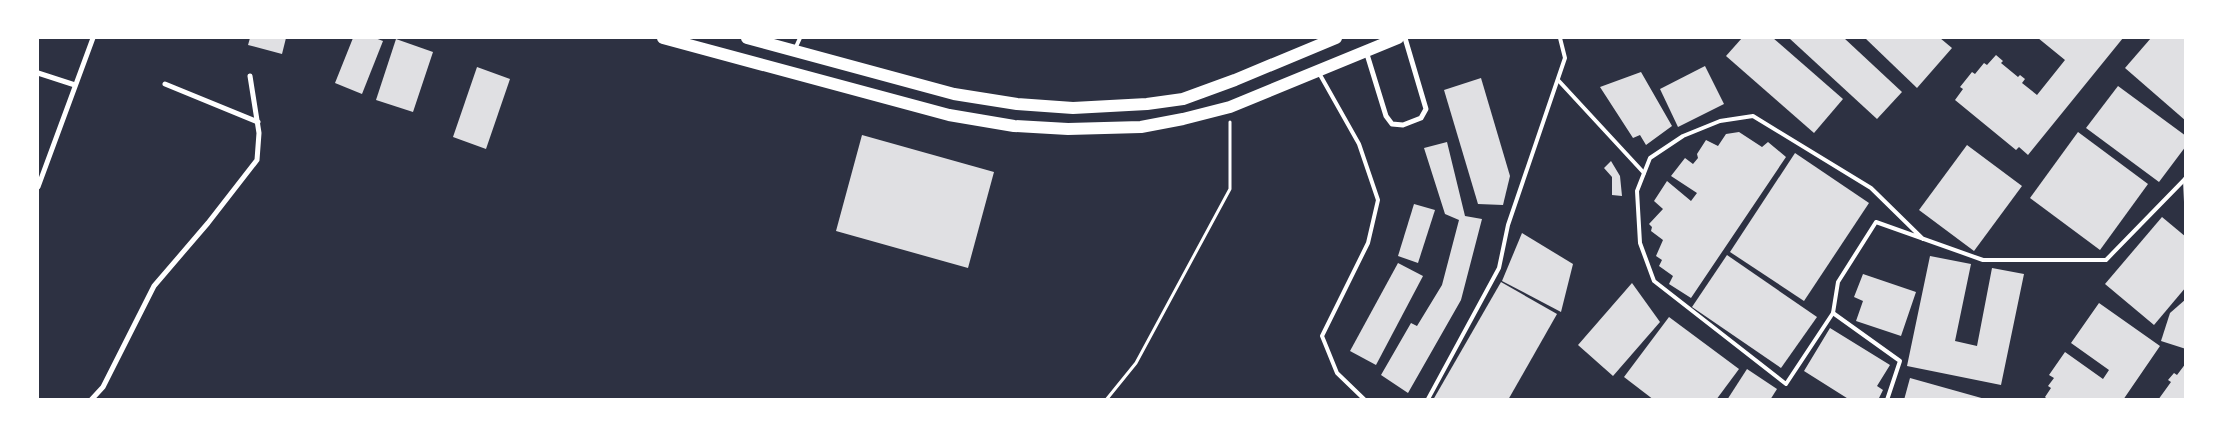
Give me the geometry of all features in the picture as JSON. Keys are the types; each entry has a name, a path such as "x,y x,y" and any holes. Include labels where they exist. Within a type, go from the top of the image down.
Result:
{"main road":[{"path":"663,38 949,115 1014,126 1068,129 1141,126 1183,119 1230,107 1398,38"},
{"path":"747,38 954,94 1016,104 1073,108 1147,104 1183,99 1336,38"},
{"path":"1308,50 1318,71"}],"street":[{"path":"38,187 93,38"},
{"path":"1366,51 1386,116 1392,124 1403,125 1421,118 1426,109 1405,38"},
{"path":"38,73 75,85"},
{"path":"91,400 103,387 154,286 224,204 257,160 259,133 250,76"},
{"path":"165,84 258,122"}],"lane":[{"path":"794,51 800,38"},
{"path":"1428,399 1499,268 1508,226 1565,58 1560,38"},
{"path":"1318,71 1359,144 1378,200 1368,244 1322,336 1337,373 1365,400"},
{"path":"1558,80 1644,173"},
{"path":"1923,239 1871,188 1754,116 1720,121 1682,136 1650,158 1637,190 1640,243 1654,281 1786,384 1832,312 1838,282 1876,222 1923,239 1983,260 2106,260 2185,178"},
{"path":"2185,178 2186,202"},
{"path":"1832,312 1900,361 1887,400"}],"path":[{"path":"1106,400 1136,363 1230,189 1230,107"}],"building":[{"path":"250,38 286,38 282,54 248,45"},
{"path":"353,38 375,38 383,41 362,94 335,83"},
{"path":"1742,38 1773,38 1843,99 1814,133 1726,56"},
{"path":"1789,38 1844,38 1902,92 1877,119"},
{"path":"1865,38 1940,38 1952,48 1917,88"},
{"path":"2038,38 2123,38 2028,155 2019,147 2016,150 1955,100 1963,89 1960,87 1972,72 1975,74 1984,63 1987,65 1996,55 2003,61 2001,63 2018,77 2020,75 2025,79 2022,83 2037,95 2065,60"},
{"path":"2151,38 2186,38 2186,121 2125,68"},
{"path":"396,39 433,52 413,112 376,100"},
{"path":"1705,66 1724,104 1678,127 1660,89"},
{"path":"477,67 510,79 486,149 453,137"},
{"path":"1641,72 1672,126 1646,145 1640,135 1633,138 1600,87"},
{"path":"1481,78 1510,176 1503,205 1478,204 1444,90"},
{"path":"2118,86 2186,136 2186,146 2159,182 2086,128"},
{"path":"1739,132 1762,147 1768,142 1786,157 1691,298 1669,284 1673,276 1659,266 1662,260 1656,256 1663,240 1651,231 1652,227 1649,224 1663,209 1654,201 1667,181 1691,201 1697,193 1671,176 1685,158 1693,164 1698,158 1697,154 1706,140 1718,146 1726,134"},
{"path":"2078,132 2148,184 2100,250 2030,198"},
{"path":"862,135 994,172 968,268 836,231"},
{"path":"1447,142 1465,216 1482,219 1461,300 1408,393 1381,375 1411,323 1417,326 1442,285 1459,220 1445,214 1424,148"},
{"path":"1967,145 2022,186 1974,251 1919,210"},
{"path":"1795,153 1869,203 1804,301 1730,252"},
{"path":"1611,161 1620,176 1622,196 1612,195 1612,177 1604,168"},
{"path":"1414,204 1435,210 1418,263 1398,256"},
{"path":"2162,217 2186,237 2186,287 2154,325 2105,284"},
{"path":"1522,233 1573,264 1561,312 1502,281"},
{"path":"1727,255 1817,317 1781,368 1692,307"},
{"path":"1930,256 1971,264 1955,341 1977,346 1992,268 2024,274 2001,385 1907,366"},
{"path":"1398,263 1423,276 1376,365 1350,351"},
{"path":"1863,274 1916,292 1901,336 1856,321 1863,301 1854,297"},
{"path":"1501,282 1557,314 1508,400 1433,400"},
{"path":"1632,283 1660,322 1613,376 1578,345"},
{"path":"2186,299 2186,349 2161,341 2170,313"},
{"path":"2099,303 2160,346 2123,400 2048,400 2045,397 2051,388 2048,386 2054,378 2049,375 2065,352 2103,379 2109,370 2071,343"},
{"path":"1669,317 1739,369 1716,400 1654,400 1624,377"},
{"path":"1830,328 1890,365 1877,386 1883,390 1878,400 1850,400 1804,371"},
{"path":"2186,363 2186,400 2158,400 2171,382 2168,380 2174,373 2177,375"},
{"path":"1747,369 1777,389 1770,400 1727,400"},
{"path":"1910,378 1985,399 1985,400 1904,400"}]}
